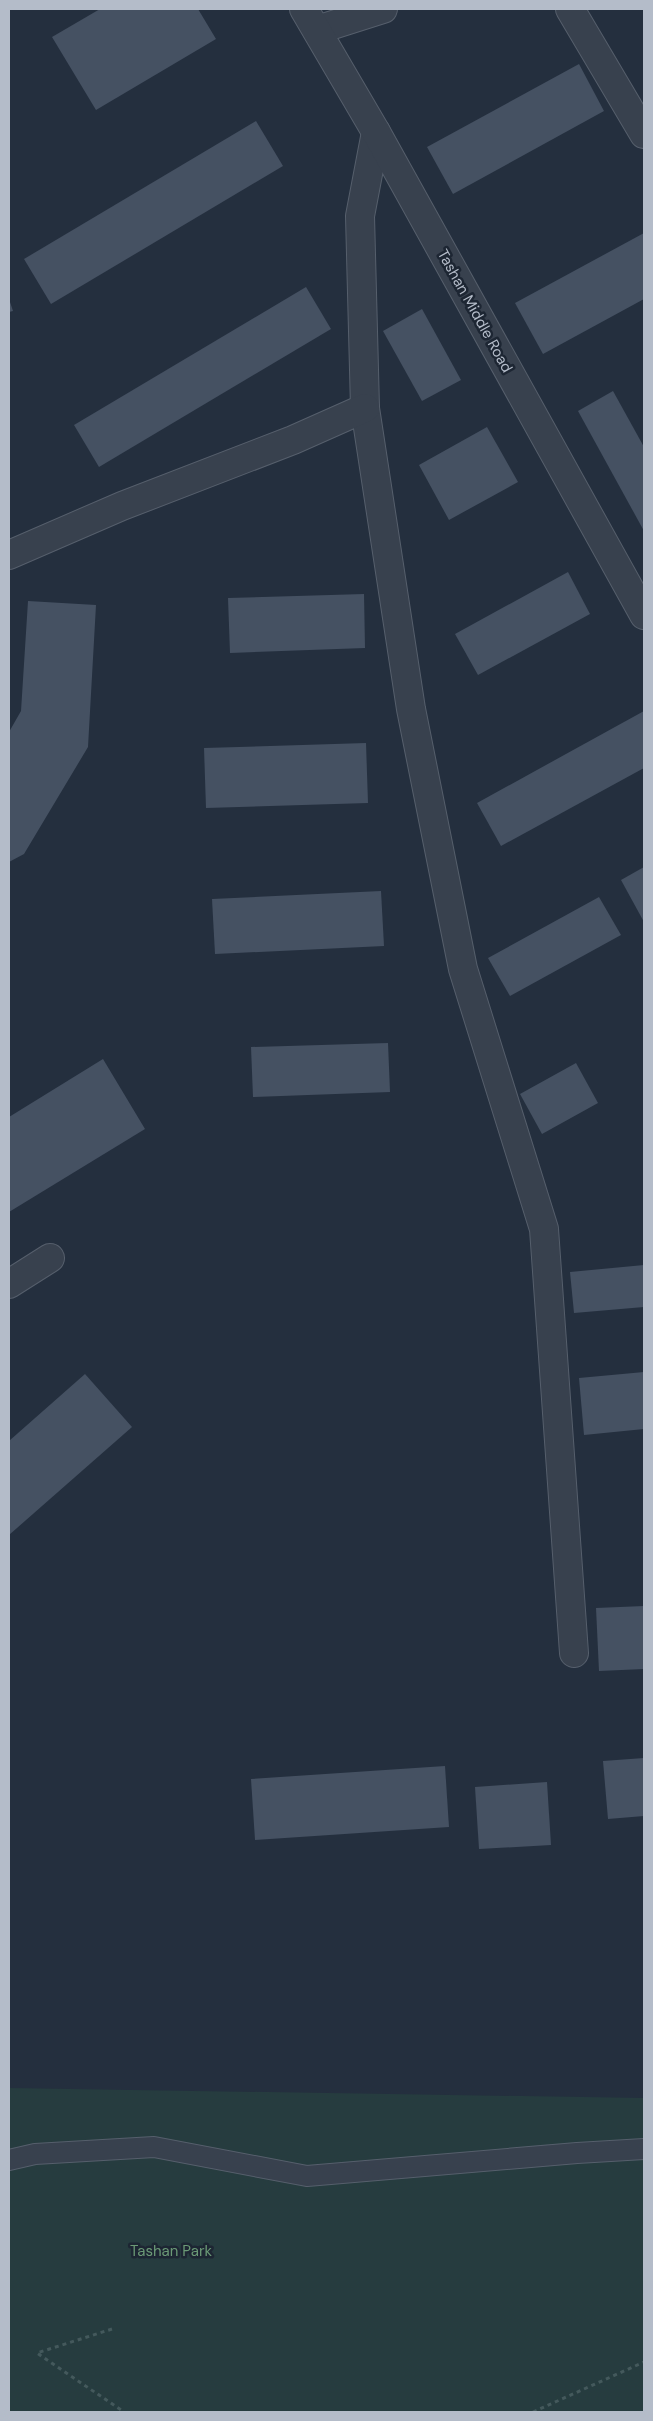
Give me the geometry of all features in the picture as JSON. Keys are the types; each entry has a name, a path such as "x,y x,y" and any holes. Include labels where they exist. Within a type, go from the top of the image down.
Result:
{"street":[{"path":"310,19 383,9"},
{"path":"570,9 644,134"},
{"name":"Tashan Middle Road","path":"310,19 376,132 644,615"},
{"path":"376,132 360,216 365,408 411,709 463,969 544,1229 574,1653"},
{"path":"9,555 122,506 292,440 365,408"},
{"path":"9,1284 50,1258"}],"lane":[{"path":"9,2160 35,2154 154,2148 307,2176 577,2152 644,2149"}],"path":[{"path":"112,2329 37,2353 124,2412"},
{"path":"533,2412 644,2362"}],"green space":[{"name":"Tashan Park","path":"9,2088 644,2098 644,2412 9,2412"}],"building":[{"path":"100,9 198,9 216,39 96,110 52,37"},
{"path":"579,64 604,111 453,194 427,147"},
{"path":"256,121 283,166 51,304 24,259"},
{"path":"644,233 644,299 543,354 515,303"},
{"path":"306,287 331,329 99,467 74,425"},
{"path":"9,299 13,311 9,312"},
{"path":"422,309 461,380 422,401 383,331"},
{"path":"613,391 644,447 644,531 578,411"},
{"path":"487,427 518,482 449,520 419,465"},
{"path":"568,572 590,614 478,675 455,634"},
{"path":"364,594 365,648 230,653 228,598"},
{"path":"28,601 96,605 88,747 24,854 9,862 9,732 21,711"},
{"path":"644,711 644,768 501,846 477,803"},
{"path":"366,743 368,803 206,808 204,748"},
{"path":"644,867 644,922 621,880"},
{"path":"381,891 384,946 215,954 212,899"},
{"path":"599,897 621,935 510,996 488,958"},
{"path":"388,1043 390,1092 253,1097 251,1047"},
{"path":"103,1059 145,1129 9,1212 9,1117"},
{"path":"576,1063 598,1103 542,1134 520,1094"},
{"path":"644,1265 644,1307 574,1313 570,1272"},
{"path":"644,1372 644,1429 584,1435 579,1378"},
{"path":"85,1374 132,1427 9,1535 9,1441"},
{"path":"644,1606 644,1669 599,1671 596,1608"},
{"path":"644,1758 644,1816 608,1819 603,1761"},
{"path":"445,1766 449,1827 255,1840 251,1779"},
{"path":"547,1782 551,1845 479,1849 475,1787"}]}
